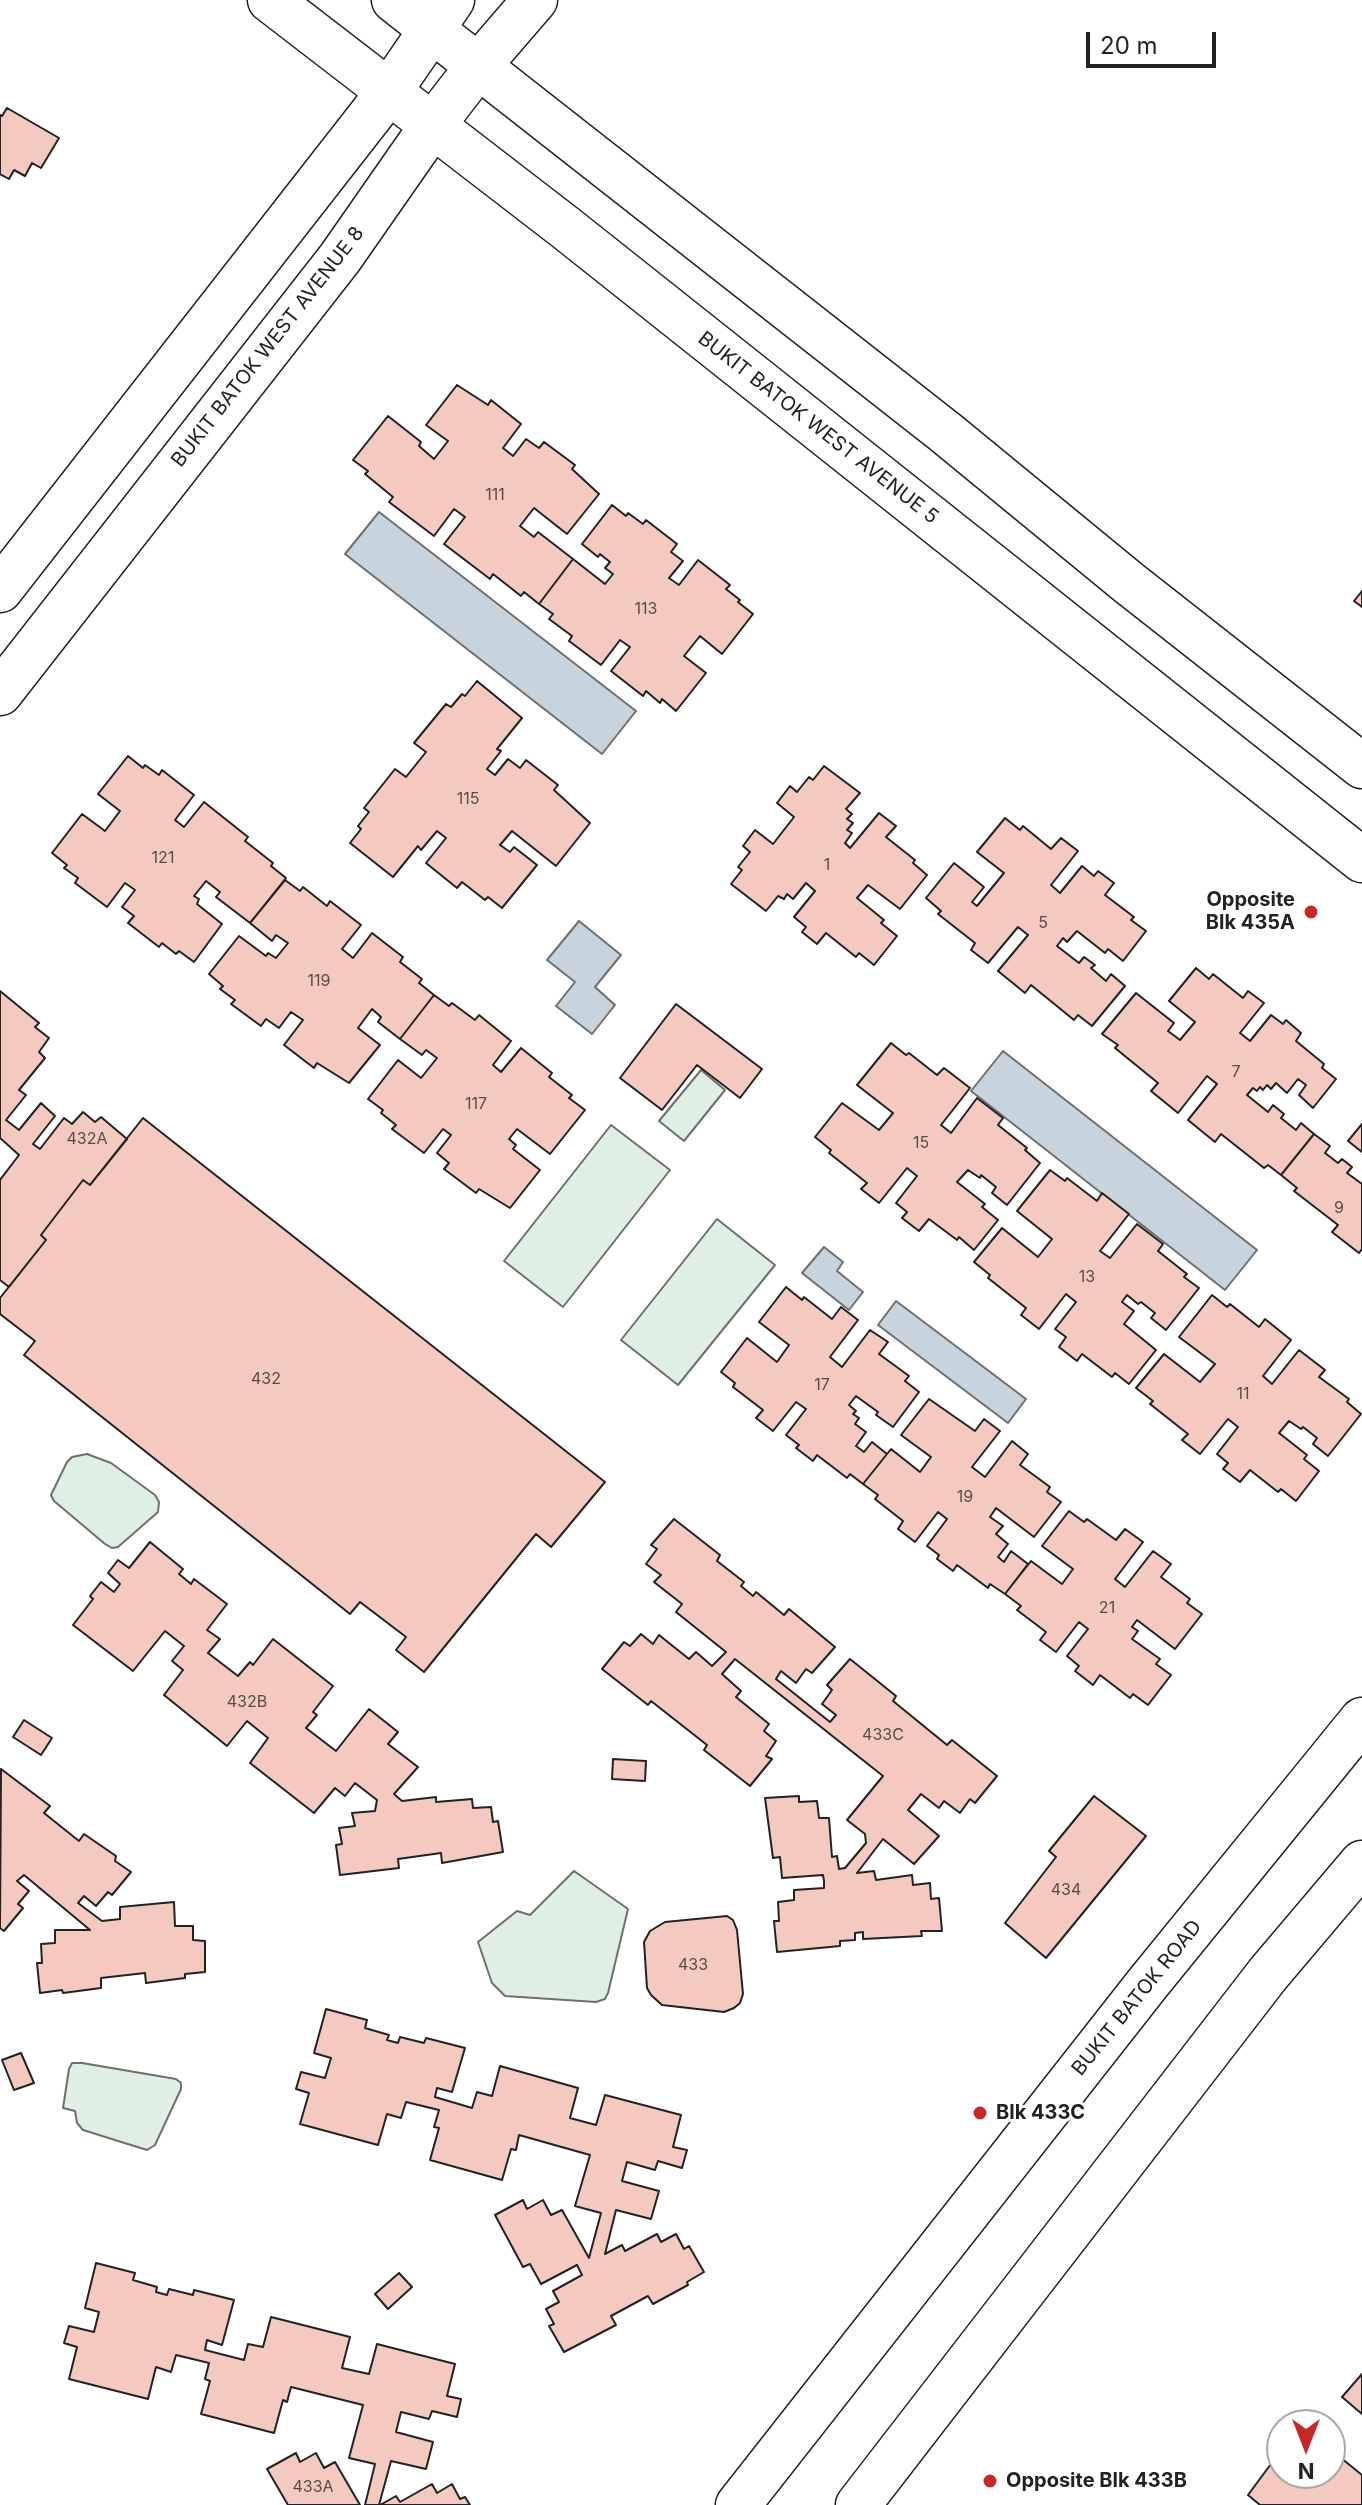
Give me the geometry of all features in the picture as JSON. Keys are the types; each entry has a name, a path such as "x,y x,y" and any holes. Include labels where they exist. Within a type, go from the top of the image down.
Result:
{"street":[{"name":"BUKIT BATOK WEST AVENUE 5","path":"270,0 590,247 1362,860"},
{"path":"394,0 442,14 479,65 579,147 945,432 1129,583 1362,766"},
{"name":"BUKIT BATOK WEST AVENUE 8","path":"0,693 340,258 432,126 479,65 535,0"},
{"path":"0,590 388,93 442,14"},
{"name":"BUKIT BATOK ROAD","path":"738,2505 1148,1983 1362,1720"},
{"path":"858,2505 1268,1974 1362,1863"}],"green space":[{"path":"701,1070 725,1090 684,1141 659,1121"},
{"path":"611,1125 670,1170 563,1307 504,1261"},
{"path":"717,1219 775,1265 678,1385 621,1340"},
{"path":"87,1454 111,1463 155,1495 159,1502 158,1512 118,1547 105,1544 54,1501 51,1495 67,1462 72,1457"},
{"path":"574,1871 628,1909 605,1999 596,2002 505,1996 492,1983 478,1942 517,1911 530,1915"},
{"path":"72,2063 176,2079 181,2083 155,2145 147,2150 83,2130 77,2123 75,2111 63,2108"}],"shaded area":[{"path":"379,512 636,711 602,754 345,554"},
{"path":"579,921 621,955 595,987 615,1005 592,1034 556,1006 575,982 547,960"},
{"path":"1003,1051 1257,1250 1225,1290 971,1091"},
{"path":"824,1247 843,1262 837,1271 863,1292 849,1310 802,1273"},
{"path":"896,1301 1026,1399 1008,1423 878,1325"}],"building":[{"path":"7,108 59,138 41,168 32,163 25,176 14,170 9,179 0,174 0,115"},
{"path":"457,385 488,405 491,400 521,424 503,448 513,456 526,439 539,448 544,442 575,465 572,469 599,494 567,534 534,508 520,526 534,537 538,532 573,559 539,604 524,592 521,596 493,574 490,579 444,544 465,517 454,509 434,536 389,502 393,497 353,460 388,416 421,442 419,446 434,459 448,441 426,425"},
{"path":"612,505 643,524 646,520 677,544 671,552 683,561 669,578 679,585 698,560 730,585 726,589 753,614 722,654 700,636 684,656 706,673 676,711 646,691 643,696 611,671 630,647 620,640 601,665 569,641 572,636 549,619 553,614 539,604 573,559 605,584 613,574 605,568 610,562 582,544"},
{"path":"1362,591 1362,607 1354,601"},
{"path":"477,681 522,718 497,749 501,751 487,769 495,775 508,759 520,768 526,760 558,785 554,790 590,823 556,866 512,831 500,845 510,852 514,847 537,865 502,908 488,897 485,900 462,882 457,888 426,863 446,838 437,831 421,850 418,846 393,877 350,843 369,812 364,808 395,769 406,777 426,752 414,743 446,704 451,707"},
{"path":"128,756 159,775 162,770 194,795 175,820 184,827 204,802 248,837 245,841 273,863 271,866 286,878 250,923 216,897 220,892 206,881 194,896 199,899 197,904 222,924 194,962 162,943 159,947 128,923 134,916 122,907 135,890 125,883 107,907 75,883 78,878 64,868 67,865 52,853 82,814 105,831 120,811 98,794"},
{"path":"824,766 860,793 846,809 852,814 847,819 853,823 847,830 852,833 845,843 850,848 879,813 896,826 886,837 915,860 913,863 927,875 900,909 868,885 857,898 884,920 881,923 897,936 874,965 859,953 856,957 826,933 817,944 802,932 806,927 794,917 815,891 806,883 793,899 787,894 784,899 778,896 766,911 731,884 742,870 738,867 750,852 743,846 755,830 773,844 794,817 777,803 790,786 797,792 809,777 813,780"},
{"path":"1005,818 1020,830 1023,826 1051,849 1061,838 1078,851 1051,885 1060,893 1082,866 1094,876 1098,871 1114,883 1105,895 1134,917 1131,920 1146,931 1123,961 1108,949 1105,953 1077,931 1067,942 1063,938 1057,946 1079,963 1084,957 1095,965 1091,968 1106,981 1111,974 1125,986 1092,1026 1078,1015 1074,1020 1031,985 1025,993 998,971 1028,935 1018,927 988,963 971,950 975,943 938,914 941,911 926,898 954,863 984,887 972,902 977,906 1004,873 977,852"},
{"path":"285,880 300,891 303,887 327,906 330,901 361,925 342,949 353,958 372,933 403,957 400,962 422,979 419,983 434,995 400,1039 378,1022 381,1017 372,1009 358,1028 380,1045 349,1083 317,1063 314,1068 284,1045 303,1020 291,1012 279,1028 266,1019 261,1026 231,1004 235,1000 220,989 223,986 209,974 239,936 266,956 268,953 276,958 288,943 276,935 272,941 250,923"},
{"path":"1196,968 1209,979 1213,974 1243,998 1248,991 1264,1003 1240,1033 1250,1041 1271,1015 1283,1024 1286,1020 1301,1033 1296,1041 1324,1064 1322,1068 1336,1079 1313,1108 1299,1095 1306,1085 1298,1079 1287,1093 1276,1083 1271,1089 1267,1085 1263,1090 1253,1088 1247,1095 1268,1112 1273,1105 1284,1114 1281,1118 1296,1130 1301,1123 1314,1134 1281,1175 1268,1165 1264,1168 1221,1134 1215,1142 1188,1120 1217,1084 1207,1076 1178,1113 1151,1091 1158,1083 1102,1034 1136,993 1174,1023 1168,1031 1180,1040 1195,1022 1169,1001"},
{"path":"0,991 39,1023 35,1027 49,1038 39,1052 45,1058 19,1090 26,1095 6,1120 19,1130 41,1103 55,1116 33,1144 40,1149 64,1118 72,1124 83,1112 95,1122 101,1117 127,1139 90,1185 83,1180 41,1235 46,1240 9,1287 0,1280 0,1180 19,1155 0,1138"},
{"path":"434,995 449,1006 452,1003 475,1020 479,1015 511,1041 493,1065 501,1072 521,1048 552,1073 549,1077 585,1110 550,1154 517,1129 509,1139 516,1145 513,1149 540,1170 510,1208 479,1189 476,1193 444,1169 449,1163 437,1153 451,1135 443,1129 424,1153 392,1129 396,1125 368,1099 398,1060 421,1078 437,1058 426,1050 422,1055 400,1039"},
{"path":"676,1004 762,1069 740,1098 697,1065 662,1110 620,1078"},
{"path":"891,1043 937,1075 944,1068 970,1088 941,1125 951,1133 977,1098 1003,1118 998,1125 1027,1148 1025,1150 1040,1163 1007,1205 992,1193 996,1187 981,1175 980,1178 968,1170 957,1182 985,1204 982,1207 998,1220 974,1250 929,1219 919,1231 902,1218 907,1212 896,1203 917,1176 907,1168 879,1203 861,1189 867,1183 829,1153 831,1150 815,1137 842,1103 879,1130 893,1113 857,1085"},
{"path":"143,1118 605,1482 551,1547 536,1534 424,1672 396,1650 406,1637 360,1602 350,1614 24,1355 35,1341 0,1314 0,1298 46,1240 41,1235 83,1180 90,1185"},
{"path":"1362,1124 1362,1152 1348,1141"},
{"path":"1314,1134 1330,1146 1325,1153 1338,1163 1342,1159 1352,1167 1347,1173 1362,1184 1362,1249 1359,1253 1332,1232 1338,1225 1294,1191 1297,1188 1281,1175"},
{"path":"1050,1170 1065,1181 1067,1178 1097,1201 1102,1193 1129,1214 1100,1251 1110,1258 1137,1224 1163,1244 1158,1251 1199,1288 1166,1330 1151,1318 1155,1313 1127,1295 1122,1302 1134,1311 1124,1324 1156,1350 1129,1384 1115,1373 1112,1377 1082,1354 1077,1361 1059,1347 1066,1337 1055,1329 1076,1302 1066,1294 1039,1329 1021,1315 1026,1308 988,1278 990,1275 974,1262 1002,1228 1038,1257 1052,1239 1017,1211"},
{"path":"786,1287 832,1319 841,1307 858,1320 830,1357 842,1367 870,1330 888,1342 879,1354 909,1376 905,1381 919,1392 893,1427 856,1396 849,1405 859,1418 855,1424 866,1432 856,1446 864,1452 872,1442 887,1454 863,1484 850,1474 847,1478 817,1455 813,1461 796,1448 799,1445 786,1435 806,1409 796,1402 773,1431 756,1418 763,1410 733,1387 735,1383 721,1372 747,1338 777,1362 789,1345 759,1322"},
{"path":"1212,1295 1227,1307 1230,1304 1259,1327 1265,1319 1291,1340 1263,1376 1272,1384 1299,1350 1325,1370 1319,1377 1349,1399 1347,1402 1361,1414 1328,1456 1313,1444 1317,1438 1303,1427 1301,1429 1289,1421 1279,1433 1307,1455 1304,1459 1319,1471 1296,1501 1281,1489 1278,1492 1250,1470 1240,1482 1223,1469 1228,1463 1217,1454 1238,1427 1228,1419 1200,1454 1182,1440 1188,1434 1150,1404 1153,1401 1136,1388 1164,1354 1200,1382 1215,1364 1179,1337"},
{"path":"929,1399 975,1431 984,1419 1000,1431 972,1467 985,1477 1012,1441 1028,1454 1020,1465 1050,1487 1047,1492 1061,1502 1034,1537 996,1508 990,1517 1003,1526 996,1534 1008,1544 998,1557 1004,1562 1011,1551 1028,1564 1005,1594 990,1584 988,1588 957,1565 953,1571 937,1559 939,1555 927,1546 947,1519 938,1512 915,1542 898,1529 903,1521 875,1499 878,1495 863,1484 891,1449 920,1472 931,1457 901,1435"},
{"path":"1069,1511 1084,1522 1087,1519 1116,1540 1125,1529 1143,1542 1115,1579 1125,1587 1153,1551 1171,1564 1161,1577 1190,1599 1187,1603 1202,1614 1175,1649 1137,1620 1132,1627 1138,1631 1132,1639 1160,1659 1156,1664 1171,1675 1148,1705 1133,1694 1130,1698 1100,1675 1093,1685 1075,1671 1079,1666 1067,1656 1088,1629 1079,1622 1056,1652 1040,1640 1046,1632 1017,1610 1021,1606 1005,1594 1031,1561 1062,1584 1073,1569 1042,1546"},
{"path":"674,1519 720,1555 717,1561 744,1582 741,1586 753,1596 756,1592 784,1615 789,1609 835,1647 812,1673 806,1669 796,1683 781,1671 776,1679 830,1722 836,1715 822,1704 832,1690 827,1685 850,1659 896,1696 893,1701 947,1745 952,1740 997,1776 975,1803 970,1799 960,1813 944,1801 939,1808 921,1794 908,1810 939,1836 914,1864 883,1839 857,1873 874,1871 876,1880 912,1875 913,1885 930,1883 931,1899 939,1898 942,1931 921,1931 922,1936 863,1939 863,1932 855,1933 855,1940 840,1941 840,1946 777,1952 774,1921 779,1921 778,1902 794,1900 794,1890 824,1888 824,1881 823,1875 782,1878 780,1857 773,1858 765,1798 799,1796 799,1802 817,1801 819,1818 829,1818 832,1857 837,1856 839,1869 845,1868 866,1843 865,1834 847,1820 883,1776 735,1659 722,1674 741,1691 736,1697 769,1724 764,1731 776,1741 766,1756 772,1759 750,1786 704,1750 707,1745 651,1701 648,1705 602,1669 624,1642 630,1646 641,1634 653,1644 659,1635 689,1659 696,1652 712,1666 726,1652 676,1612 682,1604 654,1582 661,1575 646,1564 657,1549 651,1545"},
{"path":"150,1542 183,1569 179,1574 191,1584 194,1579 227,1604 207,1630 220,1639 208,1653 238,1676 250,1662 253,1665 273,1639 333,1686 313,1712 317,1715 306,1728 336,1751 369,1709 398,1732 388,1744 418,1767 394,1794 402,1801 436,1797 436,1802 472,1799 473,1808 491,1807 493,1822 498,1821 503,1852 442,1863 441,1853 398,1859 399,1868 340,1875 336,1845 342,1844 339,1828 355,1826 352,1813 375,1811 377,1800 355,1783 345,1796 335,1788 314,1813 250,1763 268,1738 247,1721 227,1746 164,1695 183,1670 172,1661 184,1646 165,1631 133,1671 73,1625 93,1599 90,1596 101,1582 114,1592 120,1584 108,1573 118,1560 129,1568"},
{"path":"24,1720 52,1738 41,1755 13,1737"},
{"path":"613,1759 646,1761 645,1781 612,1779"},
{"path":"1,1769 50,1806 44,1813 79,1841 84,1834 116,1856 115,1861 131,1872 112,1895 108,1892 96,1906 84,1896 78,1903 102,1921 120,1919 120,1907 174,1902 175,1926 193,1926 193,1940 205,1941 205,1972 146,1983 145,1973 101,1978 101,1988 40,1993 37,1963 42,1963 41,1944 55,1943 55,1930 90,1930 24,1875 17,1881 29,1891 18,1904 23,1908 4,1931 0,1928"},
{"path":"1094,1796 1146,1836 1046,1958 1005,1923 1056,1857 1049,1851"},
{"path":"727,1916 733,1920 737,1930 743,1994 740,2003 724,2012 662,2005 647,1988 644,1942 650,1931 665,1922"},
{"path":"326,2009 367,2020 365,2028 389,2035 387,2040 398,2043 400,2037 424,2043 426,2038 465,2048 452,2092 437,2088 435,2097 472,2108 477,2092 492,2096 500,2066 578,2088 570,2118 596,2125 605,2095 681,2115 673,2147 687,2150 682,2168 658,2161 655,2170 627,2162 622,2181 659,2191 651,2219 616,2210 605,2254 622,2245 625,2251 657,2234 661,2242 676,2234 684,2249 689,2246 704,2272 687,2282 688,2285 653,2304 648,2296 611,2316 616,2325 564,2352 549,2326 554,2324 546,2309 559,2302 553,2291 582,2275 577,2265 541,2284 530,2264 523,2267 495,2215 523,2200 527,2209 543,2200 551,2215 562,2210 589,2258 601,2213 575,2206 590,2155 519,2135 516,2150 511,2149 502,2180 430,2160 439,2128 434,2127 439,2110 406,2102 401,2118 387,2114 378,2145 300,2124 309,2093 296,2089 301,2072 325,2078 331,2058 314,2053"},
{"path":"21,2053 34,2083 14,2090 2,2060"},
{"path":"96,2263 135,2273 133,2280 157,2287 156,2292 167,2295 169,2289 193,2295 194,2290 234,2300 222,2345 207,2340 205,2350 244,2360 248,2344 263,2347 271,2317 350,2337 342,2368 369,2374 377,2344 455,2364 447,2396 461,2399 457,2417 432,2411 429,2419 401,2412 396,2432 433,2442 426,2469 391,2461 379,2505 365,2505 375,2464 349,2458 363,2405 291,2387 287,2402 283,2400 274,2433 201,2414 210,2381 205,2379 209,2363 176,2355 171,2372 156,2367 148,2399 69,2379 77,2347 64,2343 69,2326 94,2332 99,2312 85,2308"},
{"path":"399,2273 412,2287 388,2309 375,2294"},
{"path":"1362,2374 1362,2414 1342,2397"},
{"path":"296,2453 300,2462 316,2453 324,2468 335,2462 360,2505 288,2505 267,2469"},
{"path":"1346,2462 1362,2475 1362,2505 1260,2505 1248,2495 1266,2471 1266,2489 1346,2489"},
{"path":"432,2484 437,2493 452,2484 460,2499 465,2497 470,2505 380,2505 396,2496 400,2502"}],"place":[{"name":"Opposite Blk 435A","path":"1311,912"},
{"name":"Blk 433C","path":"980,2113"},
{"name":"Opposite Blk 433B","path":"990,2481"}]}
